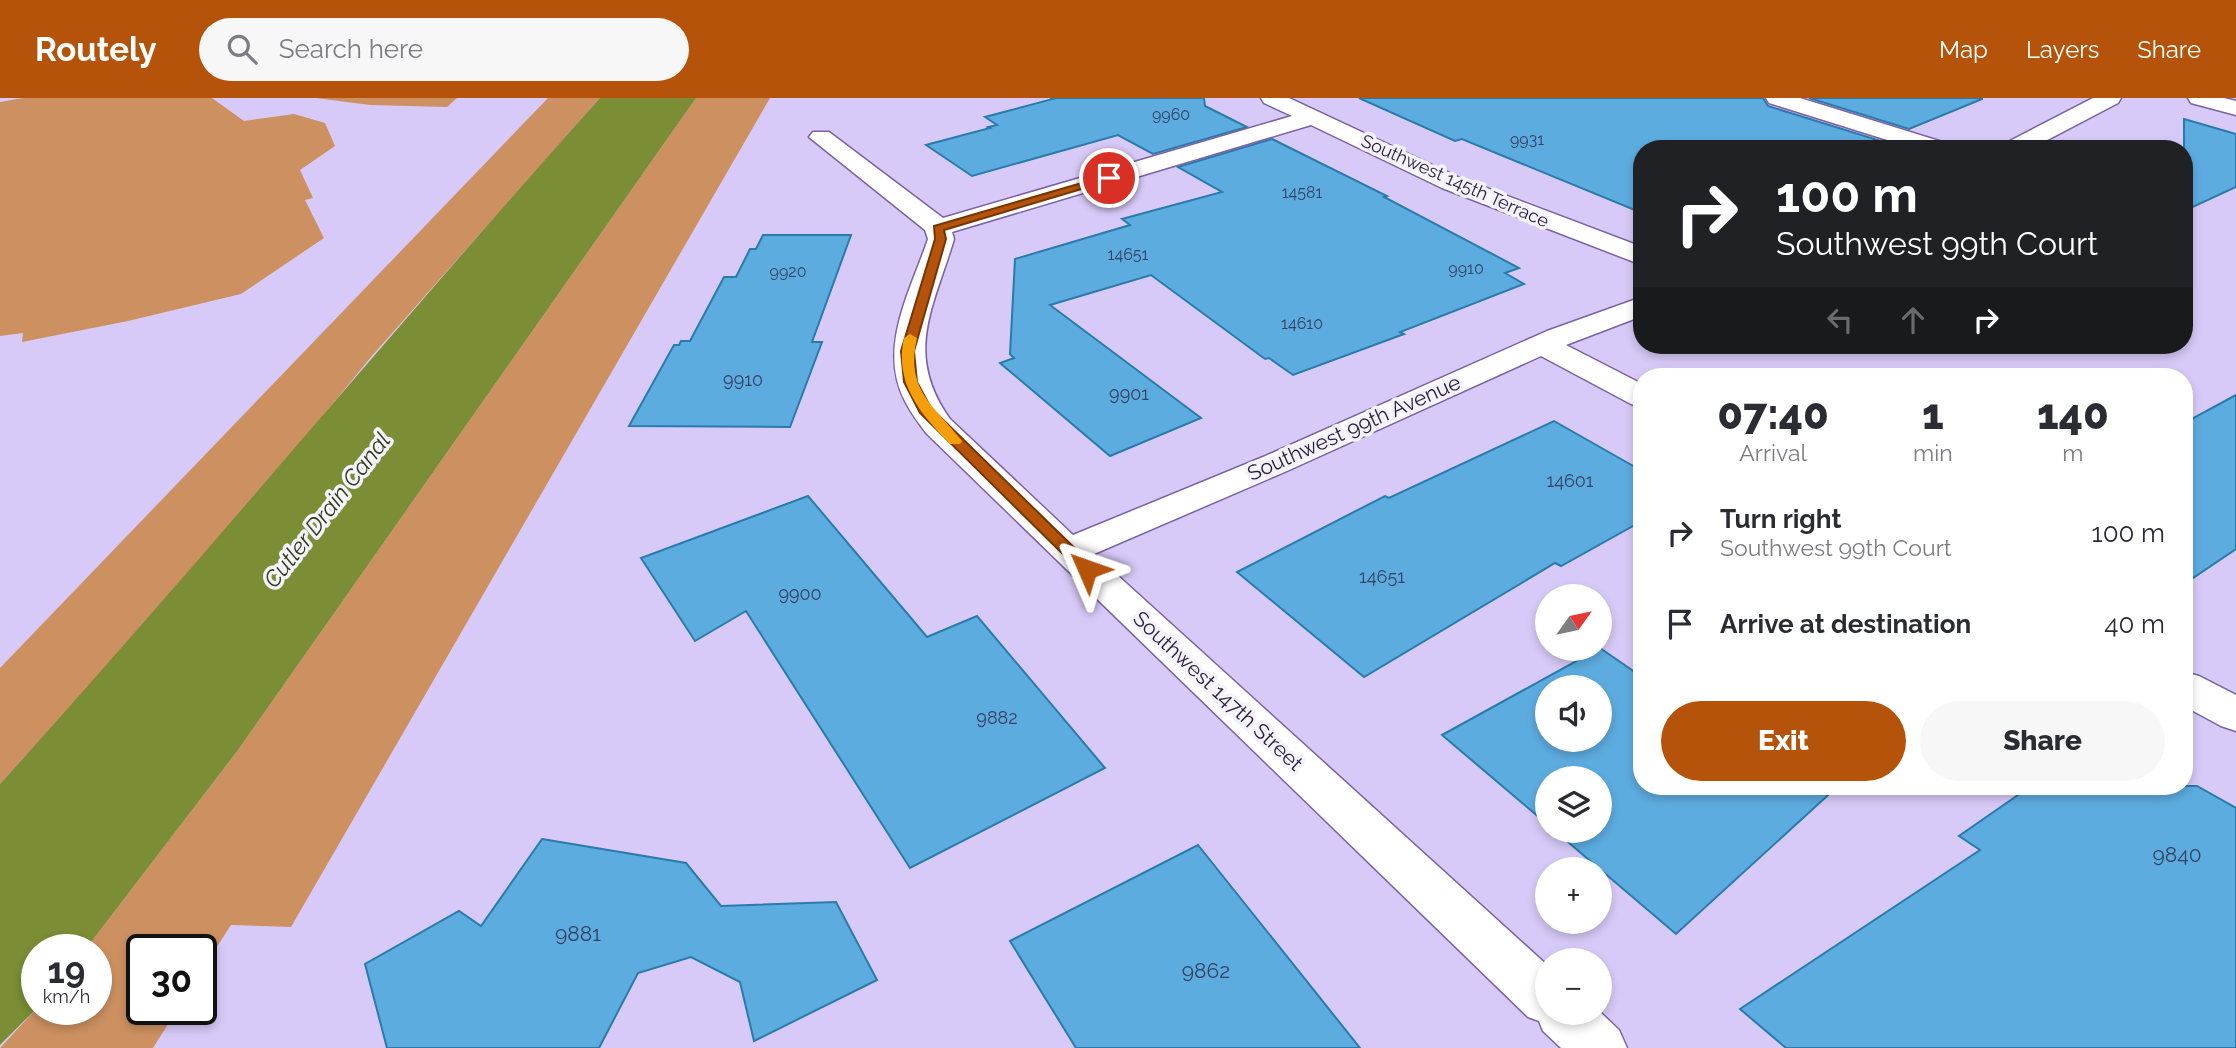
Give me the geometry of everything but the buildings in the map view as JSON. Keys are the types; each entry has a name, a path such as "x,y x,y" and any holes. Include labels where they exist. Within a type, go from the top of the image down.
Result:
{"street":[{"name":"Southwest 145th Terrace","path":"1272,98 1473,192 1633,254"},
{"path":"1777,98 1912,140"},
{"path":"2029,140 2110,98"},
{"path":"2199,98 2236,108"},
{"path":"821,137 923,213 938,228 1313,117"},
{"name":"Southwest 147th Street","path":"938,228 941,239 907,351 911,382 925,410 938,426 1068,551 1535,989"},
{"name":"Southwest 99th Avenue","path":"1068,551 1275,464 1542,344 1633,309"},
{"path":"1542,344 1633,392"},
{"path":"2193,692 2236,715"},
{"path":"1575,1025 1599,1048"}],"shaded area":[{"path":"23,98 212,98 244,121 294,114 325,123 335,146 300,170 313,198 305,200 324,238 241,294 128,321 22,342 23,333 0,336 0,102"},
{"path":"316,98 457,98 447,107 370,105"},
{"path":"548,98 600,98 371,357 303,440 90,685 0,784 0,668"},
{"path":"696,98 770,98 291,927 231,925 217,946 217,934 126,934 126,1025 168,1025 153,1048 0,1048 21,1025 112,1025 112,934 97,934 238,750"}],"water":[{"name":"Cutler Drain Canal","path":"600,98 696,98 238,750 97,934 21,934 21,1024 0,1045 0,784 151,614"}],"slow traffic":[{"path":"910,338 908,366 917,396 938,426 955,441"}],"route":[{"path":"1087,569 938,426 925,410 911,382 907,351 941,239 938,228 1109,178"}]}
